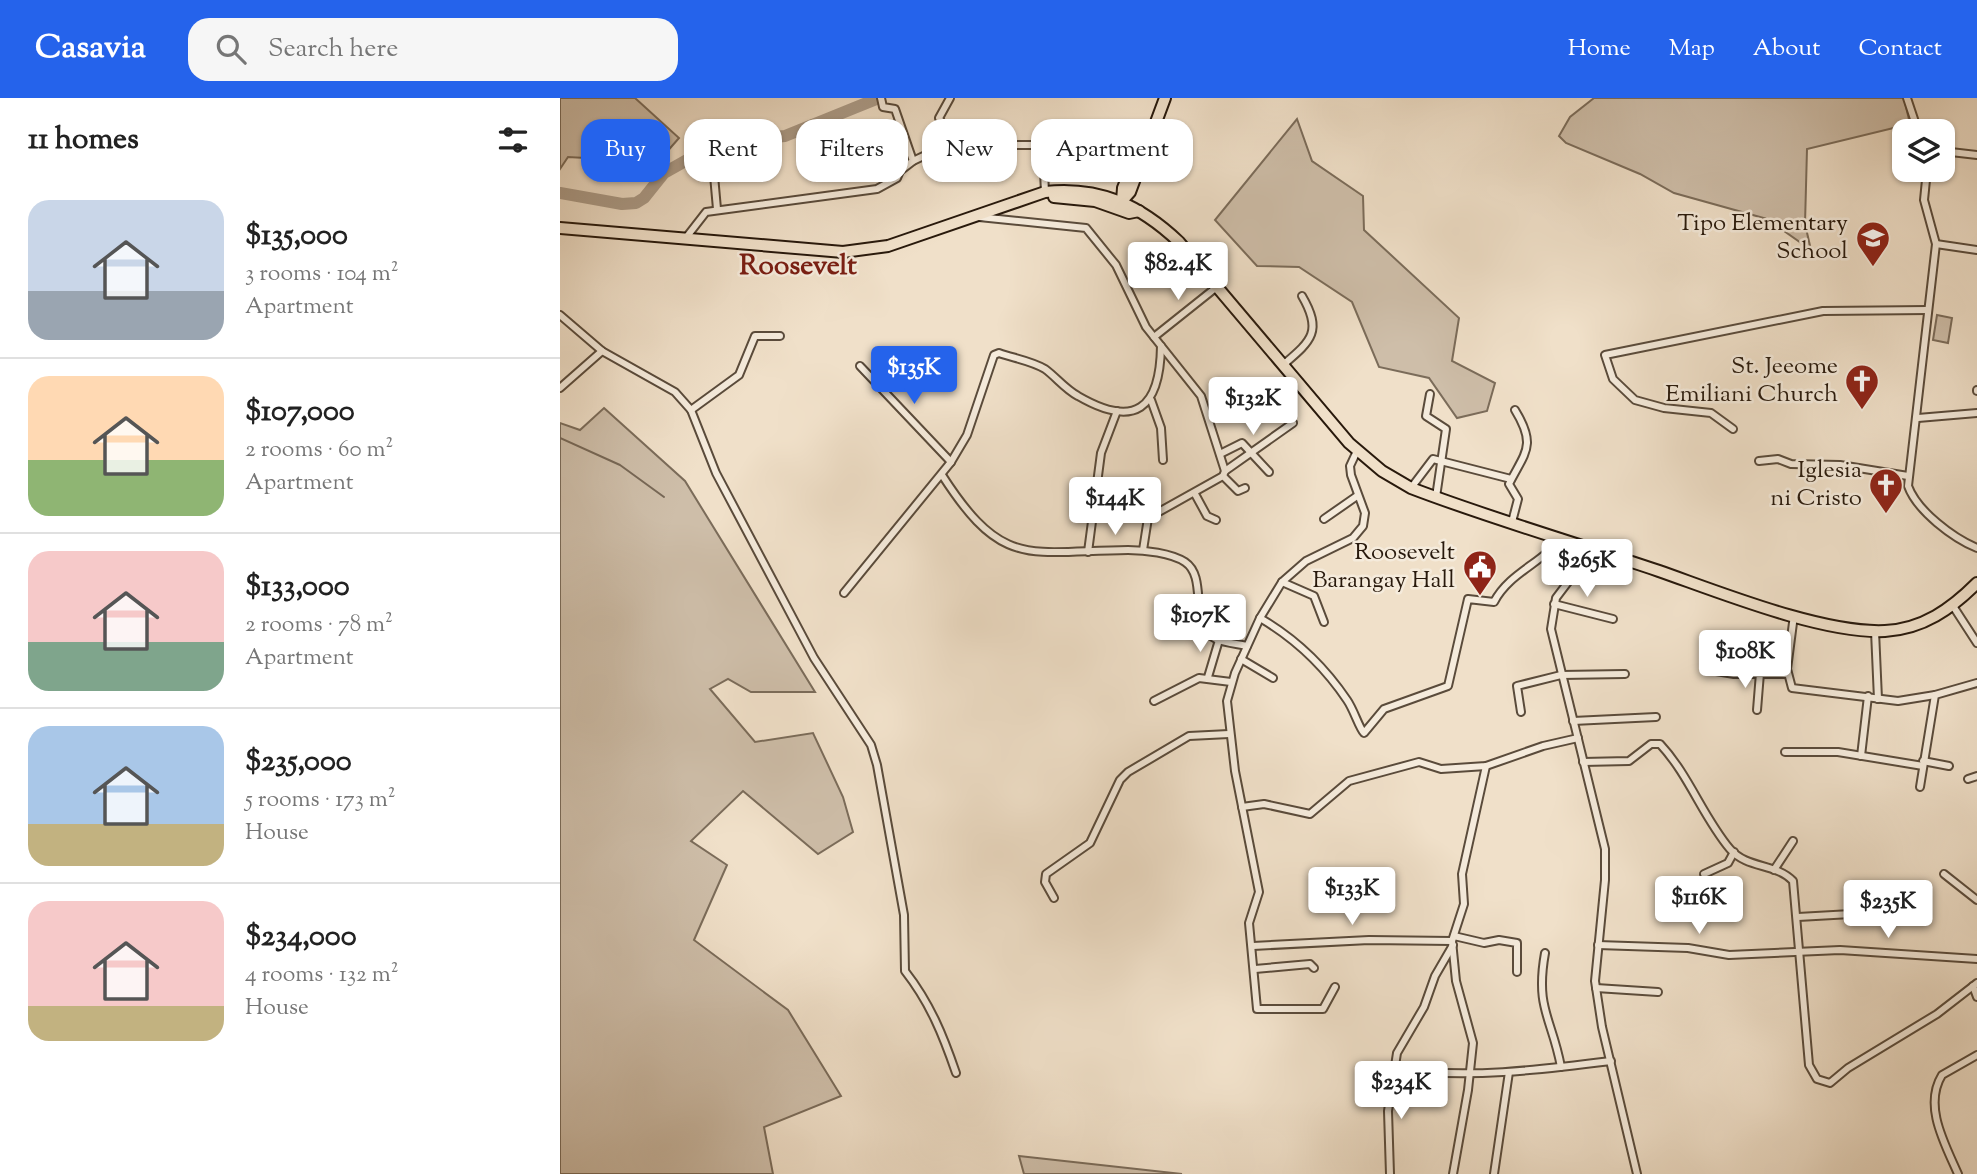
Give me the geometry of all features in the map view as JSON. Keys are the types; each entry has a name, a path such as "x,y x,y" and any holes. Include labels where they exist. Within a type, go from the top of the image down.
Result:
{"highway":[{"path":"1154,119 1162,98"},
{"path":"1098,197 1120,182"},
{"path":"1122,201 1127,197 1131,182"},
{"path":"1135,182 1134,198 1139,211"},
{"path":"560,228 813,251 855,251 896,243 1045,191 1066,189 1122,201 1179,242 1357,451 1382,471 1411,488 1794,615 1840,627 1874,631 1913,626 1953,606 1977,583"},
{"path":"1020,200 1098,197 1129,214 1139,211"}],"street":[{"path":"881,98 883,107 895,109 913,161"},
{"path":"940,119 950,98"},
{"path":"1907,98 1914,119"},
{"path":"1955,152 1977,155"},
{"path":"685,240 706,212 771,201 821,199 877,189 897,178 900,171 922,157"},
{"path":"715,182 717,209"},
{"path":"1045,182 1045,191"},
{"path":"1926,182 1924,200 1936,244 1908,476 1911,495 1921,506 1959,538 1977,548"},
{"path":"970,215 1086,228 1116,265 1154,337 1201,396 1224,473 1238,491 1245,488"},
{"path":"1936,244 1977,250"},
{"path":"1154,337 1218,286"},
{"path":"1283,366 1311,338 1313,316 1302,296"},
{"path":"1733,429 1711,413 1664,408 1635,400 1613,379 1605,355 1823,311 1928,310"},
{"path":"560,315 602,351 675,392 691,410 716,473 814,658 871,745 904,915 905,971 919,986 939,1023 956,1073"},
{"path":"691,410 739,375 755,336 780,336"},
{"path":"1161,346 1159,376 1151,400 1161,428 1163,460"},
{"path":"560,388 602,351"},
{"path":"844,593 951,462 967,435 994,355 999,353 1044,369 1079,397 1117,411 1135,410 1151,400"},
{"path":"860,366 951,462"},
{"path":"1430,394 1426,416 1446,427 1436,497"},
{"path":"1512,522 1518,503 1509,486 1526,457 1528,447 1526,433 1515,410"},
{"path":"1088,552 1095,486 1103,446 1117,411"},
{"path":"1917,418 1977,413"},
{"path":"1143,550 1148,518 1195,494 1293,424"},
{"path":"1220,454 1242,443 1269,472"},
{"path":"1335,988 1323,1009 1259,1010 1250,917 1259,892 1242,807 1227,701 1231,682 1247,646 1282,582 1306,561 1358,533 1365,513 1357,496 1350,466 1357,451"},
{"path":"1759,461 1778,458 1787,463 1840,465 1908,476"},
{"path":"1411,488 1433,459 1511,479"},
{"path":"942,475 966,513 995,537 1014,548 1045,554 1143,550 1178,559 1191,567 1202,621 1210,634 1219,640 1247,646"},
{"path":"1095,486 1141,490"},
{"path":"1195,494 1207,516 1216,520"},
{"path":"1324,519 1357,496"},
{"path":"1260,618 1291,637 1314,659 1357,714 1359,727 1364,733 1384,709 1448,686 1468,599 1494,602 1504,586 1551,552 1562,538"},
{"path":"1593,549 1563,586 1554,604 1551,629 1606,857 1596,988 1637,1174"},
{"path":"1282,582 1314,596 1324,622"},
{"path":"1554,604 1613,619"},
{"path":"1953,606 1977,643"},
{"path":"1794,615 1787,674 1792,688 1898,701 1935,695 1977,683"},
{"path":"1874,631 1878,699"},
{"path":"1208,677 1219,640"},
{"path":"1241,659 1273,678"},
{"path":"1710,670 1734,674 1787,674"},
{"path":"1757,710 1760,673"},
{"path":"1521,712 1517,685 1561,676 1625,674"},
{"path":"1154,701 1199,678 1208,677 1231,682"},
{"path":"1920,787 1935,695"},
{"path":"1861,756 1868,696"},
{"path":"1573,720 1656,717"},
{"path":"1054,898 1045,882 1046,874 1090,844 1123,776 1181,739 1197,735 1230,734"},
{"path":"1242,807 1264,804 1310,814 1349,781 1419,762 1441,769 1486,766 1543,746 1578,738"},
{"path":"1583,762 1629,761 1651,744 1660,744 1734,852 1744,861 1774,870 1793,881 1810,1065 1817,1079 1830,1083 1848,1068 1937,1014 1975,985 1977,997"},
{"path":"1785,752 1822,751 1949,766"},
{"path":"1390,1174 1388,1111 1394,1069 1400,1045 1424,1007 1435,976 1453,941 1464,904 1462,874 1486,766"},
{"path":"1968,779 1977,776"},
{"path":"1774,870 1793,841"},
{"path":"1704,874 1728,863 1734,852"},
{"path":"1944,874 1977,900"},
{"path":"1798,917 1904,911 1908,896"},
{"path":"1253,946 1369,940 1484,943 1499,940 1517,943 1517,972"},
{"path":"1453,941 1455,981 1473,1043 1453,1174"},
{"path":"1598,945 1688,948 1729,955 1850,950 1977,959"},
{"path":"1545,953 1540,985 1541,1002 1561,1067"},
{"path":"1255,969 1310,964 1314,968"},
{"path":"1596,988 1658,992"},
{"path":"1958,1174 1941,1135 1935,1111 1935,1096 1942,1075 1977,1055"},
{"path":"1394,1069 1435,1074 1469,1074 1611,1061"},
{"path":"1494,1174 1509,1072"}],"shaded area":[{"path":"560,98 635,98 658,119 581,119 581,158 568,157 560,169"},
{"path":"1594,98 1904,98 1909,119 1892,119 1892,128 1807,149 1805,224 1811,250 1767,219 1674,193 1640,174 1566,143 1559,136 1570,117"},
{"path":"1297,119 1312,161 1363,196 1364,230 1459,318 1452,361 1495,383 1487,411 1457,418 1429,378 1379,367 1352,302 1299,267 1257,266 1215,220"},
{"path":"670,130 679,138 670,148"},
{"path":"1937,315 1952,318 1948,343 1933,340"},
{"path":"604,408 685,481 815,692 751,692 728,679 710,689 755,742 813,733 843,797 853,832 818,854 743,791 691,841 727,865 694,940 788,1010 841,1096 764,1127 773,1174 560,1174 560,423 580,430"},
{"path":"1019,1156 1182,1174 1024,1174"}],"waterway":[{"path":"560,193 622,204 636,203 644,198 664,173 719,142 785,136 879,98"},
{"path":"560,438 620,465 664,497"}],"place":[{"name":"Tipo Elementary School","path":"1873,268"},
{"name":"St. Jeeome Emiliani Church","path":"1862,411"},
{"name":"Iglesia ni Cristo","path":"1886,515"},
{"name":"Roosevelt Barangay Hall","path":"1480,597"}],"district":[{"name":"Roosevelt","path":"798,267"}]}
